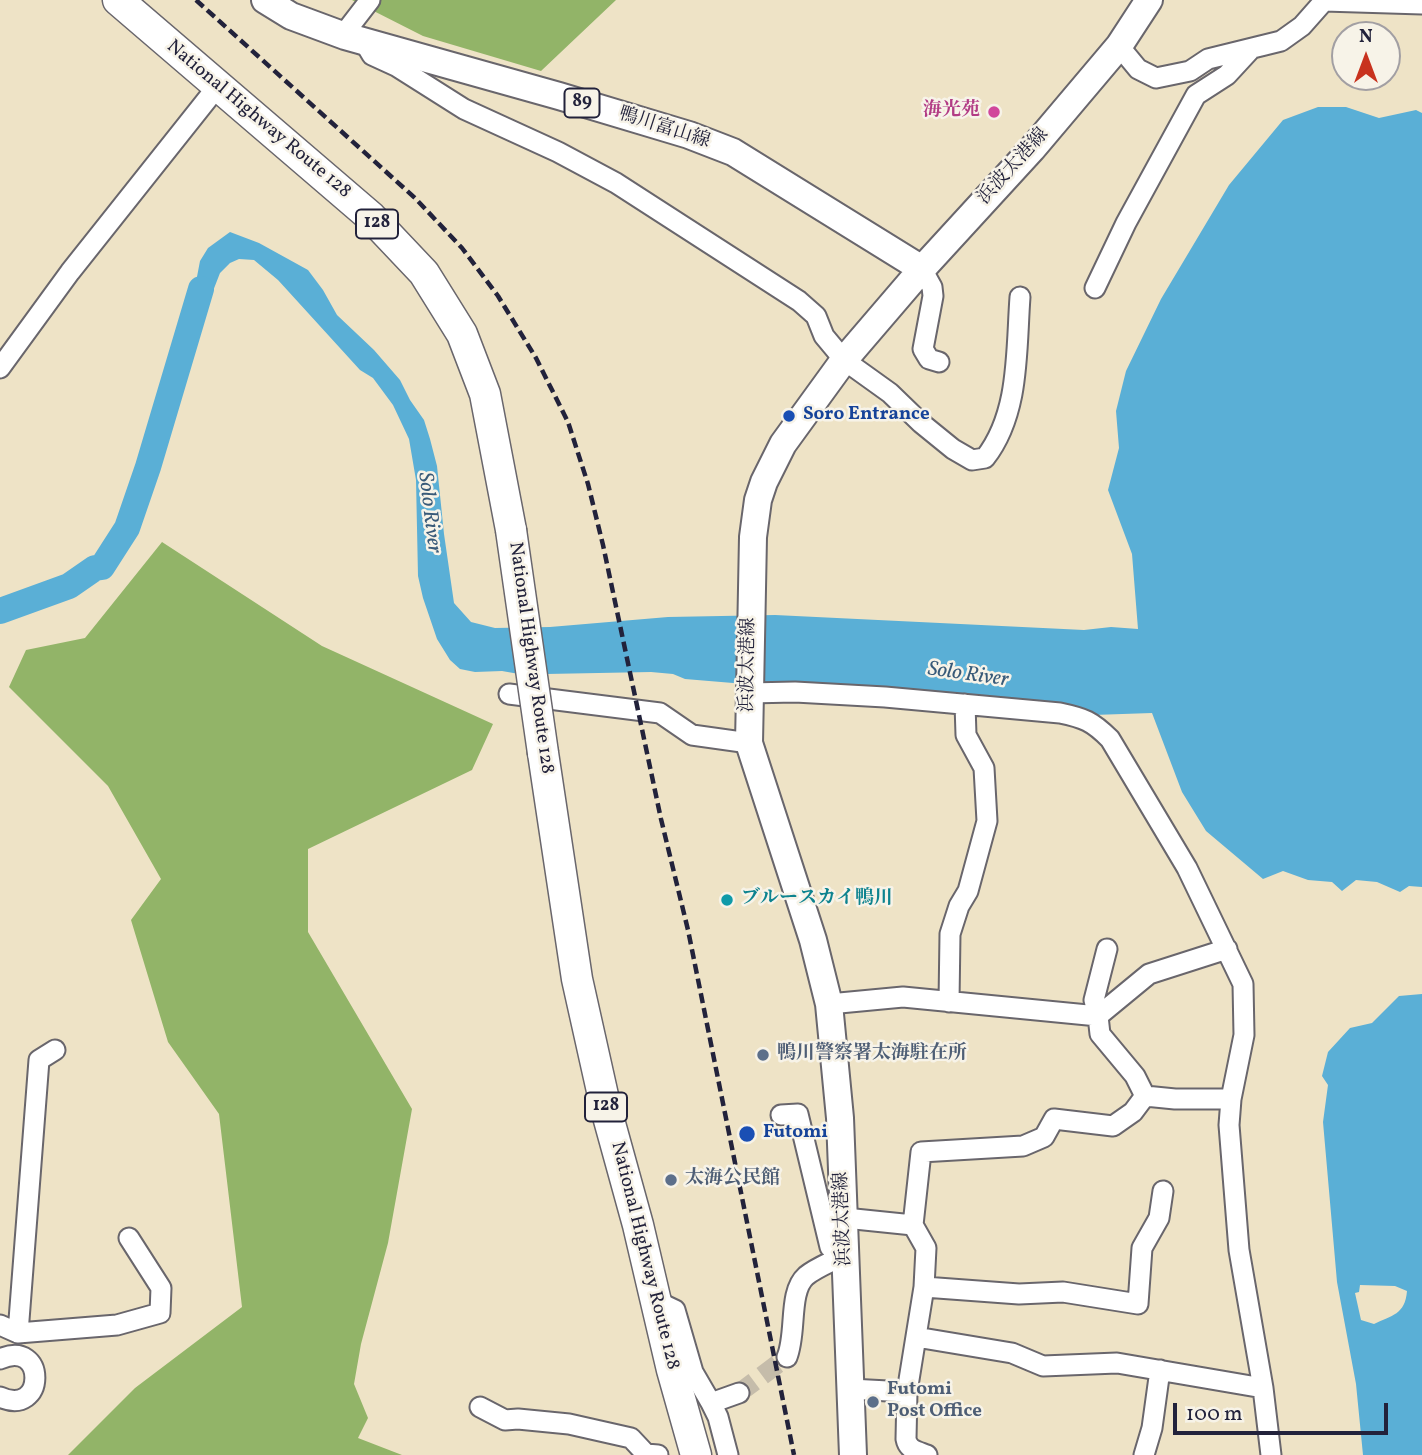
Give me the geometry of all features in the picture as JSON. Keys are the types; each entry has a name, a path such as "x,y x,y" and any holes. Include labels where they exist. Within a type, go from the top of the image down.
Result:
{"highway":[{"name":"National Highway Route 128","path":"118,0 371,217 425,273 462,334 485,394 511,530 577,979 606,1109 696,1455"}],"main road":[{"name":"鴨川富山線","path":"265,0 291,16 353,38 689,135 733,152 922,269"},
{"name":"浜波太港線","path":"853,1455 840,1118 829,1003 806,918 749,743 752,537 764,482 790,434 844,360 922,269 1032,149 1119,46 1149,0"}],"street":[{"path":"370,0 353,38 372,54 464,109 558,152 616,183 799,301 816,316 824,336 844,360 890,393 953,449 972,460 985,458 995,446 1013,397 1020,297"},
{"path":"1119,46 1138,69 1156,78 1190,71 1208,59 1281,41 1302,26 1325,1 1422,4"},
{"path":"1095,288 1126,223 1196,94 1227,75 1251,49"},
{"path":"0,368 70,272 217,87"},
{"path":"922,269 932,287 933,296 923,349 929,359 939,362"},
{"path":"749,689 1060,713 1095,723 1110,738 1187,868 1243,985 1244,1035 1231,1099 1229,1125 1239,1250 1263,1388 1271,1455"},
{"path":"509,694 660,713 692,734 749,743"},
{"path":"949,1002 950,934 959,906 968,891 987,821 984,768 966,734 965,704"},
{"path":"1107,949 1094,1000 1100,1034 1135,1076 1145,1096"},
{"path":"829,1003 903,997 1098,1016 1149,974 1227,949"},
{"path":"55,1049 39,1060 9,1329 117,1325 160,1313 161,1288 129,1238"},
{"path":"1145,1096 1231,1099"},
{"path":"927,1455 907,1446 907,1392 924,1287 926,1248 913,1225 921,1152 1023,1146 1044,1137 1054,1119 1112,1126 1132,1112 1145,1096"},
{"path":"781,1115 798,1114 830,1247 846,1254"},
{"path":"924,1287 1019,1293 1063,1292 1138,1304 1142,1248 1158,1218 1163,1191"},
{"path":"845,1218 913,1225"},
{"path":"787,1357 793,1344 797,1288 807,1275 846,1254"},
{"path":"656,1301 675,1310 693,1372 718,1417 728,1455"},
{"path":"916,1337 1012,1353 1043,1366 1117,1363 1263,1388"},
{"path":"0,1359 18,1355 33,1366 36,1374 32,1391 25,1398 16,1401 0,1397"},
{"path":"1144,1455 1153,1428 1160,1370"},
{"path":"850,1389 907,1392"},
{"path":"711,1403 739,1393"},
{"path":"480,1407 505,1420 569,1424 631,1438 646,1454 658,1455"}],"green space":[{"path":"352,0 616,0 541,71 423,36"},
{"path":"162,542 322,646 493,724 472,770 308,849 308,932 412,1109 388,1243 361,1344 354,1384 368,1418 358,1438 402,1455 68,1455 135,1388 242,1307 219,1114 168,1042 131,920 161,879 108,786 9,687 26,650 85,638"}],"water":[{"path":"1318,107 1346,107 1379,118 1416,110 1422,113 1422,887 1409,886 1400,892 1377,882 1356,880 1342,891 1332,882 1308,880 1283,871 1263,879 1206,831 1182,792 1152,713 1093,715 948,694 847,684 733,683 685,679 673,674 651,672 519,674 460,669 450,660 437,639 418,576 416,480 409,439 393,405 373,378 360,370 278,280 254,260 239,259 230,263 220,273 206,309 186,327 189,302 200,261 208,248 230,232 259,243 308,270 337,315 374,350 400,380 424,420 437,466 454,603 471,622 495,628 550,627 668,617 775,615 1084,630 1111,627 1138,629 1132,554 1108,490 1119,448 1116,411 1126,371 1161,299 1229,185 1283,120"},
{"path":"1422,994 1422,1455 1363,1455 1356,1384 1337,1282 1323,1122 1328,1085 1322,1076 1328,1052 1350,1028 1372,1023 1399,996","holes":["1360,1285 1395,1286 1407,1291 1400,1310 1374,1324 1361,1320 1355,1293 1359,1292"]}],"waterway":[{"name":"Solo River","path":"0,611 69,586 95,568 102,567 127,528 201,289"}],"tunnel":[{"path":"739,1393 787,1357"}],"railway":[{"path":"196,0 415,198 462,248 498,296 536,358 568,422 588,484 603,545 661,819 688,930 794,1455"}],"place":[{"name":"海光苑","path":"994,112"},
{"name":"Soro Entrance","path":"789,416"},
{"name":"ブルースカイ鴨川","path":"727,900"},
{"name":"鴨川警察署太海駐在所","path":"763,1055"},
{"name":"Futomi","path":"747,1134"},
{"name":"太海公民館","path":"671,1180"},
{"name":"Futomi Post Office","path":"873,1402"}]}
